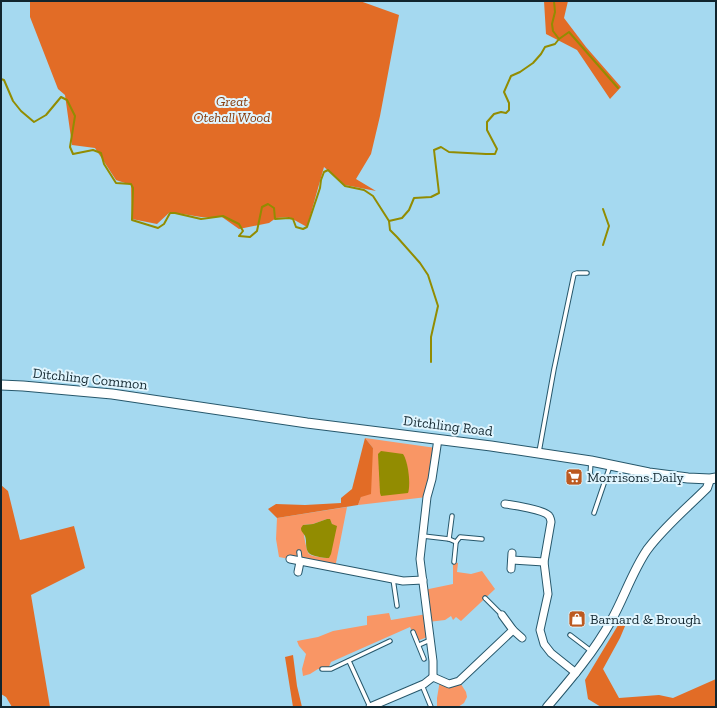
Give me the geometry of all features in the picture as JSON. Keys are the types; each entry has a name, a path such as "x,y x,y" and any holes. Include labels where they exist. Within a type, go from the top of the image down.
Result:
{"main road":[{"name":"Ditchling Common","path":"1,386 23,386 112,394 177,404"},
{"name":"Ditchling Road","path":"177,404 314,424 539,453 591,461 650,473 688,478 713,479"}],"street":[{"path":"433,677 433,661 420,559 427,497 432,479 438,439"},
{"path":"547,707 576,673 592,651 611,621 647,550 707,488 713,479"},
{"path":"505,504 523,506 547,513 550,516 551,522 544,562 548,594 540,630 544,644 551,653 576,673"},
{"path":"511,569 512,557 544,562"},
{"path":"290,560 403,581 423,580"},
{"path":"298,572 300,562"},
{"path":"502,616 513,630 522,638"},
{"path":"433,677 449,684 459,681 513,630"},
{"path":"373,706 422,686 433,677"}],"lane":[{"path":"539,453 554,369 574,274 587,273"},
{"path":"591,461 590,476 605,480"},
{"path":"594,513 611,465"},
{"path":"449,539 452,516"},
{"path":"423,536 449,539 456,542"},
{"path":"454,562 456,542 460,537 482,539"},
{"path":"299,552 300,562"},
{"path":"393,579 397,606"},
{"path":"485,598 502,616"},
{"path":"412,632 424,659"},
{"path":"570,636 592,651"},
{"path":"419,645 430,640"},
{"path":"322,668 331,668 390,642"},
{"path":"349,661 373,706"},
{"path":"422,686 431,707"}],"shaded area":[{"path":"365,438 436,448 427,497 358,505 373,448"},
{"path":"381,451 403,454 405,457 409,484 408,493 381,496 378,454"},
{"path":"347,507 335,568 279,557 276,539 277,518","holes":["327,519 332,524 326,558 309,554 304,536 303,525 313,524"]},
{"path":"330,519 332,524 337,526 331,554 329,558 311,555 308,552 305,536 301,528 303,525 313,524"},
{"path":"453,562 458,563 457,572 471,574 482,571 495,589 461,621 456,617 453,620 451,616 445,620 428,622 430,636 417,641 410,627 331,662 328,669 318,669 303,676 302,669 306,654 299,646 297,641 318,637 333,631 367,625 367,616 389,613 391,620 427,614 424,590 453,584"},
{"path":"440,680 459,681 466,692 467,697 464,703 458,707 437,707"}],"green space":[{"name":"Great Otehall Wood","path":"30,1 360,1 399,15 380,116 371,154 356,179 376,191 345,185 324,167 307,227 289,217 276,218 269,223 239,229 222,217 201,217 170,212 157,224 132,219 131,185 116,180 95,148 72,145 65,95 58,89 30,17"},
{"path":"544,1 568,1 564,18 586,47 621,87 610,99 577,50 546,34"},
{"path":"365,438 373,448 371,494 361,497 358,505 277,518 268,509 276,504 305,505 341,503 341,498 352,489"},
{"path":"1,485 8,491 20,540 74,526 85,568 31,595 50,707 12,707 6,697 1,694"},
{"path":"623,617 628,619 620,638 603,669 619,698 659,695 673,698 716,679 716,707 601,707 588,699 585,680"},
{"path":"293,655 297,686 302,707 293,707 285,657"}],"waterway":[{"path":"389,221 402,218 409,210 414,198 431,197 439,193 434,150 441,147 449,152 495,154 497,149 487,130 487,122 494,114 501,112 506,113 509,110 509,103 504,92 511,76 533,63 545,47 555,44 559,39 553,31 552,24 555,12 554,1"},
{"path":"559,39 569,32 618,88"},
{"path":"1,79 4,80 13,101 21,111 34,122 46,115 61,97 67,100 75,116 70,147 73,154 93,150 101,153 104,164 116,183 131,184 133,188 132,220 158,228 164,224 170,213 201,219 223,216 239,224 243,231 239,236 250,237 257,231 262,207 268,204 274,208 275,219 293,219 296,227 303,229 307,227 324,172 328,170 345,186 364,190 373,196 389,221 390,230 420,263 428,275 438,306 431,337 431,362"},
{"path":"603,209 609,226 603,245"}],"place":[{"name":"Morrisons Daily","path":"574,477"},
{"name":"Barnard & Brough","path":"577,619"}]}
